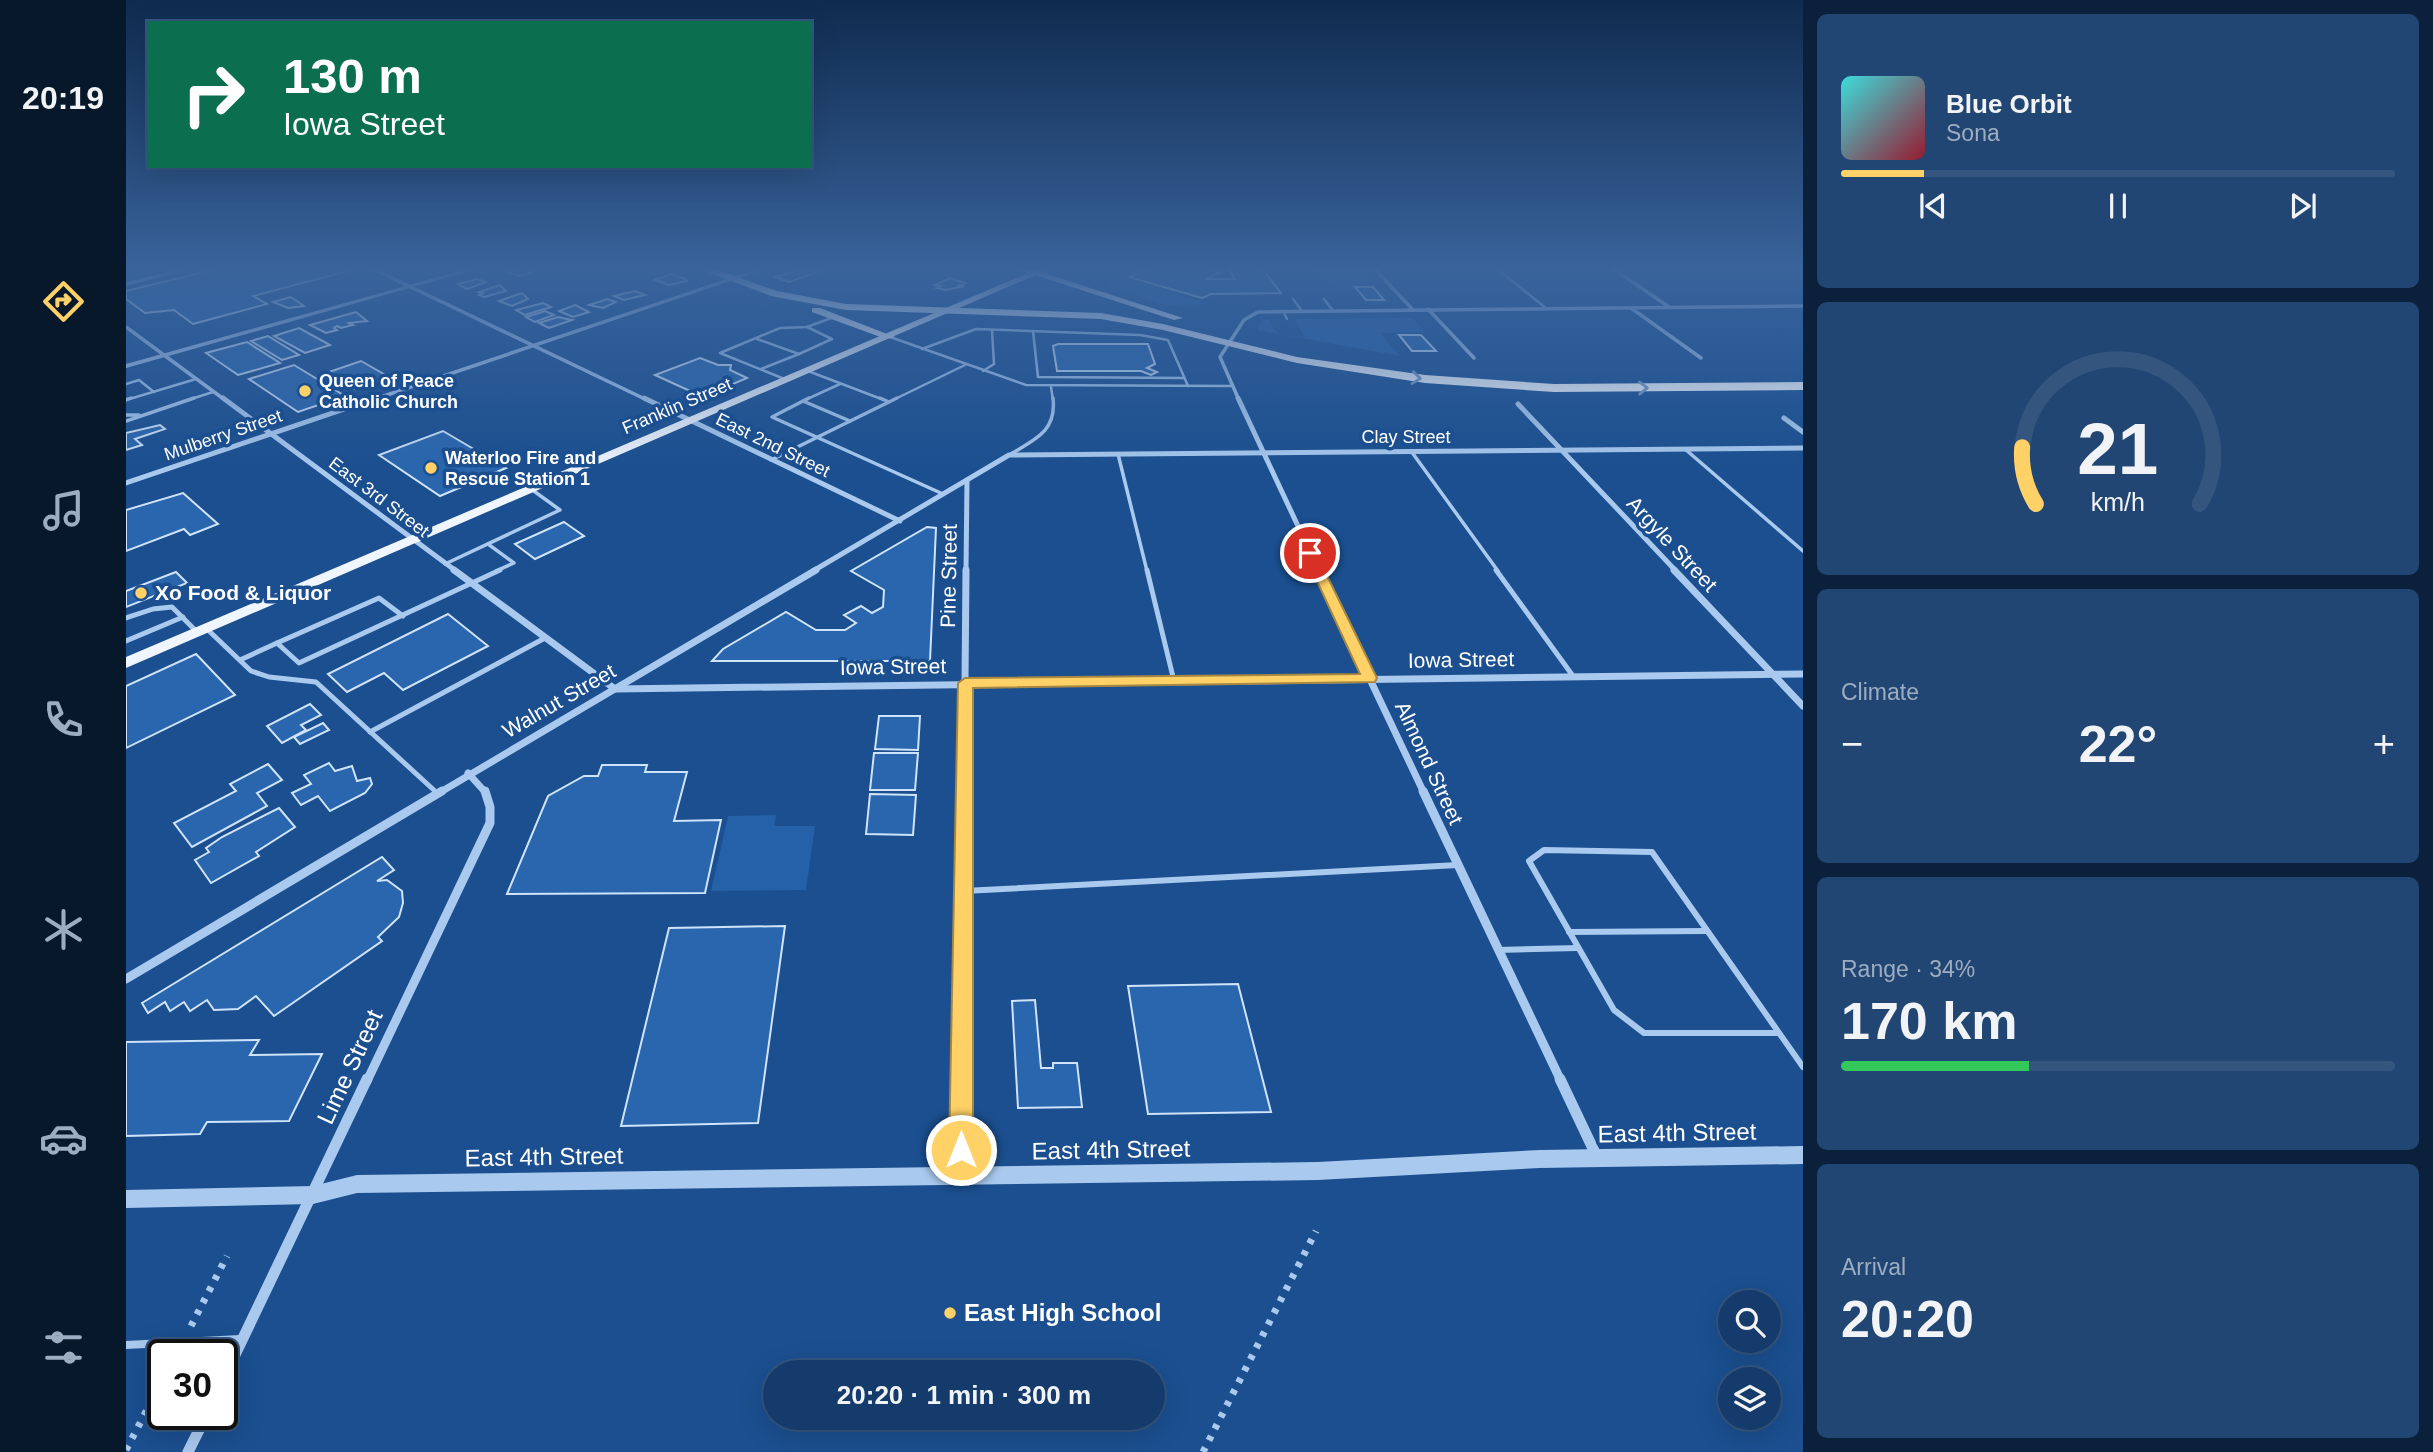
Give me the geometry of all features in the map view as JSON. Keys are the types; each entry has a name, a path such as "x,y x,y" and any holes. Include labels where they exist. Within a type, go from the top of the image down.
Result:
{"highway":[{"path":"884,335 890,337"},
{"path":"1208,335 1333,355 1485,372 1578,376 1803,374"},
{"path":"1218,335 1350,369 1488,385 1593,388 1803,386"}],"main road":[{"name":"Franklin Street","path":"126,663 895,335"}],"street":[{"name":"East 3rd Street","path":"136,335 615,689"},
{"path":"126,366 240,335"},
{"name":"East 2nd Street","path":"510,335 900,521"},
{"name":"Mulberry Street","path":"126,483 567,335"},
{"path":"1231,339 1234,335"},
{"path":"1452,335 1474,358"},
{"path":"1669,335 1701,358"},
{"name":"Almond Street","path":"1231,339 1220,357 1231,386 1597,1158"},
{"name":"Argyle Street","path":"1518,404 1803,706"},
{"path":"1784,418 1803,432"},
{"name":"Clay Street","path":"1009,454 1803,448"},
{"name":"Walnut Street","path":"126,979 436,792 900,521 1009,454"},
{"name":"Pine Street","path":"961,1176 967,480"},
{"name":"Iowa Street","path":"615,689 1803,674"},
{"name":"Lime Street","path":"238,1349 490,823 492,808 489,793 468,773"},
{"name":"East 4th Street","path":"126,1199 313,1195 357,1185 1318,1171 1597,1158 1803,1155"},
{"path":"188,1452 199,1430"}],"lane":[{"path":"764,335 720,353 787,380"},
{"path":"761,369 832,340 822,335"},
{"path":"922,349 960,335"},
{"path":"983,371 994,364 992,335"},
{"path":"1033,335 1039,386"},
{"path":"1134,335 1168,340 1188,386"},
{"path":"890,337 1017,383 1051,387 1231,386"},
{"path":"756,338 799,354"},
{"path":"771,460 965,365"},
{"path":"808,371 889,402"},
{"path":"1038,377 1184,378"},
{"path":"126,400 196,379"},
{"path":"126,384 139,380 154,391"},
{"path":"840,384 772,417 943,494"},
{"path":"1009,454 1042,435 1054,423 1056,411 1051,387"},
{"path":"126,421 213,392"},
{"path":"803,401 850,421"},
{"path":"126,415 146,414"},
{"path":"1685,449 1803,551"},
{"path":"1411,451 1573,676"},
{"path":"1118,453 1174,681"},
{"path":"445,564 560,510 531,489"},
{"path":"277,643 299,663 514,564 488,544"},
{"path":"240,660 379,597 402,616"},
{"path":"126,618 153,609 172,607 251,671 270,677 316,682 436,792"},
{"path":"128,639 183,617"},
{"path":"370,732 545,638"},
{"path":"1779,1033 1644,1033 1614,1010 1529,860 1544,850 1652,852 1706,930 1779,1033 1803,1068"},
{"path":"964,891 1458,865"},
{"path":"1569,932 1706,930"},
{"path":"1498,950 1578,948"},
{"path":"238,1339 243,1339"},
{"path":"126,1345 147,1344"}],"path":[{"path":"1203,1452 1316,1231"},
{"path":"183,1339 227,1256"},
{"path":"126,1450 147,1410"}],"shaded area":[{"path":"1283,335 1305,338 1303,335 1382,335 1400,356"},
{"path":"776,815 774,826 815,826 806,890 711,891 728,816"}],"building":[{"path":"311,335 330,345 305,353 274,336"},
{"path":"1399,335 1421,335 1436,351 1412,351"},
{"path":"268,336 299,355 282,360 251,341"},
{"path":"247,342 280,363 238,375 206,353"},
{"path":"1148,344 1155,364 1147,368 1157,372 1151,375 1141,371 1057,371 1053,346"},
{"path":"700,358 718,365 731,365 730,370 747,378 703,397 655,375"},
{"path":"361,361 389,377 353,389 326,373"},
{"path":"294,365 345,396 298,412 249,379"},
{"path":"160,425 165,429 135,439 142,445 126,450 126,433"},
{"path":"443,431 506,468 440,496 379,455"},
{"path":"183,493 218,524 190,535 184,529 126,551 126,510"},
{"path":"564,522 584,536 535,559 515,544"},
{"path":"927,527 936,528 930,661 712,661 723,649 786,612 816,630 845,630 856,623 844,615 861,606 872,613 883,607 884,590 851,571"},
{"path":"176,572 187,583 126,607 126,591"},
{"path":"448,614 488,646 403,690 384,673 347,692 328,674"},
{"path":"196,654 235,695 126,748 126,686"},
{"path":"310,704 321,715 301,725 306,730 282,743 267,726"},
{"path":"879,716 920,716 918,750 875,749"},
{"path":"323,723 329,730 300,744 294,737"},
{"path":"874,753 918,753 915,790 870,790"},
{"path":"329,763 335,771 352,766 357,781 370,778 372,784 365,793 330,811 318,796 301,805 292,793 311,784 304,775"},
{"path":"268,764 282,780 257,793 267,806 192,847 174,823 236,791 230,784"},
{"path":"602,765 647,765 645,772 687,772 674,821 721,820 705,893 507,894 548,796 584,776 598,776"},
{"path":"870,794 916,795 913,835 866,834"},
{"path":"279,808 295,827 256,852 259,856 211,883 195,860 209,852 206,848 222,837"},
{"path":"382,857 394,870 377,881 387,880 402,891 403,903 399,917 378,937 382,941 274,1016 256,996 238,1009 214,1010 207,1000 190,1011 184,1002 170,1011 165,1002 148,1013 142,1003"},
{"path":"785,926 758,1123 621,1126 669,928"},
{"path":"1238,984 1271,1112 1148,1114 1128,986"},
{"path":"1035,1000 1041,1068 1053,1068 1053,1063 1077,1063 1082,1107 1018,1108 1012,1001"},
{"path":"259,1040 250,1055 322,1054 289,1121 207,1122 200,1134 126,1136 126,1042"}],"place":[{"name":"Queen of Peace Catholic Church","path":"305,391"},
{"name":"Waterloo Fire and Rescue Station 1","path":"431,468"},
{"name":"Xo Food & Liquor","path":"141,593"},
{"name":"East High School","path":"950,1313"}],"route":[{"path":"961,1150 965,683 1370,678 1310,553"}]}
